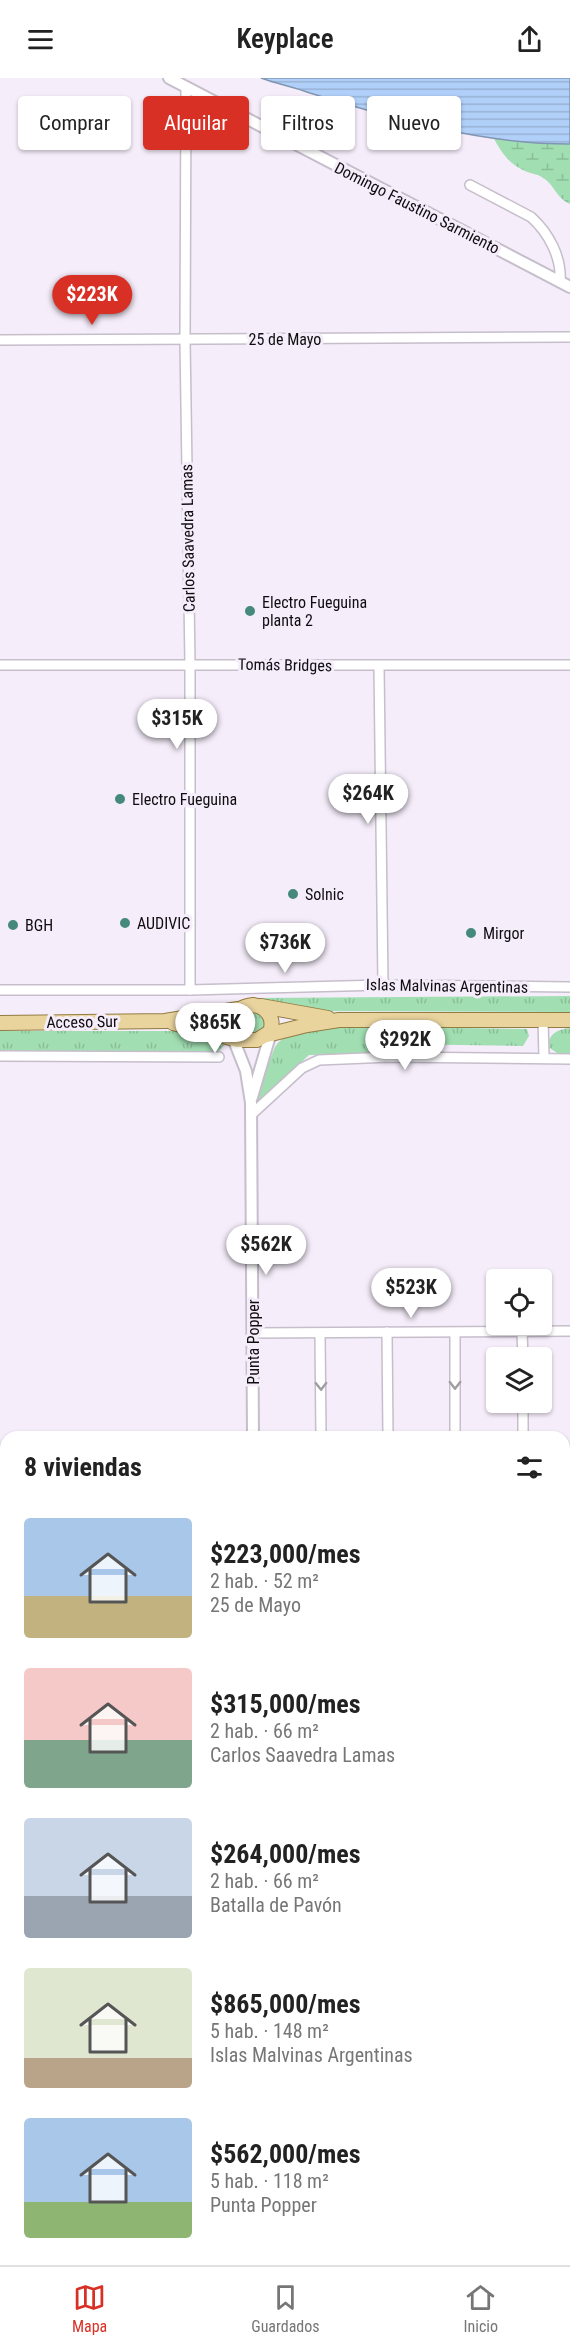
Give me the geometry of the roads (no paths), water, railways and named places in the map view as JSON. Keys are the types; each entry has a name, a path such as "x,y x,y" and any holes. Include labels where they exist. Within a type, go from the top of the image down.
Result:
{"main road":[{"path":"339,1020 246,1006 238,1009 229,1022 234,1036 257,1040 270,1032 339,1020 570,1020"},
{"path":"258,1006 270,1014 270,1032"},
{"name":"Acceso Sur","path":"0,1023 165,1021 238,1009"},
{"name":"Acceso Sur","path":"165,1021 234,1036"}],"street":[{"name":"Domingo Faustino Sarmiento","path":"169,78 565,285"},
{"name":"Carlos Saavedra Lamas","path":"186,87 185,340 190,663 190,990"},
{"path":"470,185 531,217 539,225 546,234 559,262 565,285"},
{"name":"25 de Mayo","path":"0,340 570,337"},
{"name":"Tomás Bridges","path":"0,665 190,663 379,666 570,665"},
{"path":"379,666 383,984"},
{"name":"Islas Malvinas Argentinas","path":"0,990 190,990 383,984 570,987"},
{"path":"388,1019 390,1057"},
{"path":"543,1020 544,1058"},
{"path":"192,1027 225,1043 246,1071"},
{"name":"Punta Popper","path":"251,1109 270,1032"},
{"name":"Punta Popper","path":"234,1036 246,1071 251,1109 253,1431"},
{"path":"0,1056 219,1058"},
{"path":"251,1109 310,1063 319,1060 390,1057 570,1059"},
{"path":"552,1331 570,1331"},
{"path":"387,1332 388,1431"},
{"path":"253,1333 486,1333"},
{"path":"455,1333 455,1431"},
{"path":"320,1334 321,1431"},
{"path":"523,1413 523,1431"}],"water":[{"path":"261,78 570,78 570,144 504,140 461,133 461,96 367,96 367,110 355,107 355,96 320,96"}],"place":[{"name":"Electro Fueguina planta 2","path":"250,611"},
{"name":"Electro Fueguina","path":"120,799"},
{"name":"Solnic","path":"293,894"},
{"name":"AUDIVIC","path":"125,923"},
{"name":"BGH","path":"13,925"},
{"name":"Mirgor","path":"471,933"}]}
